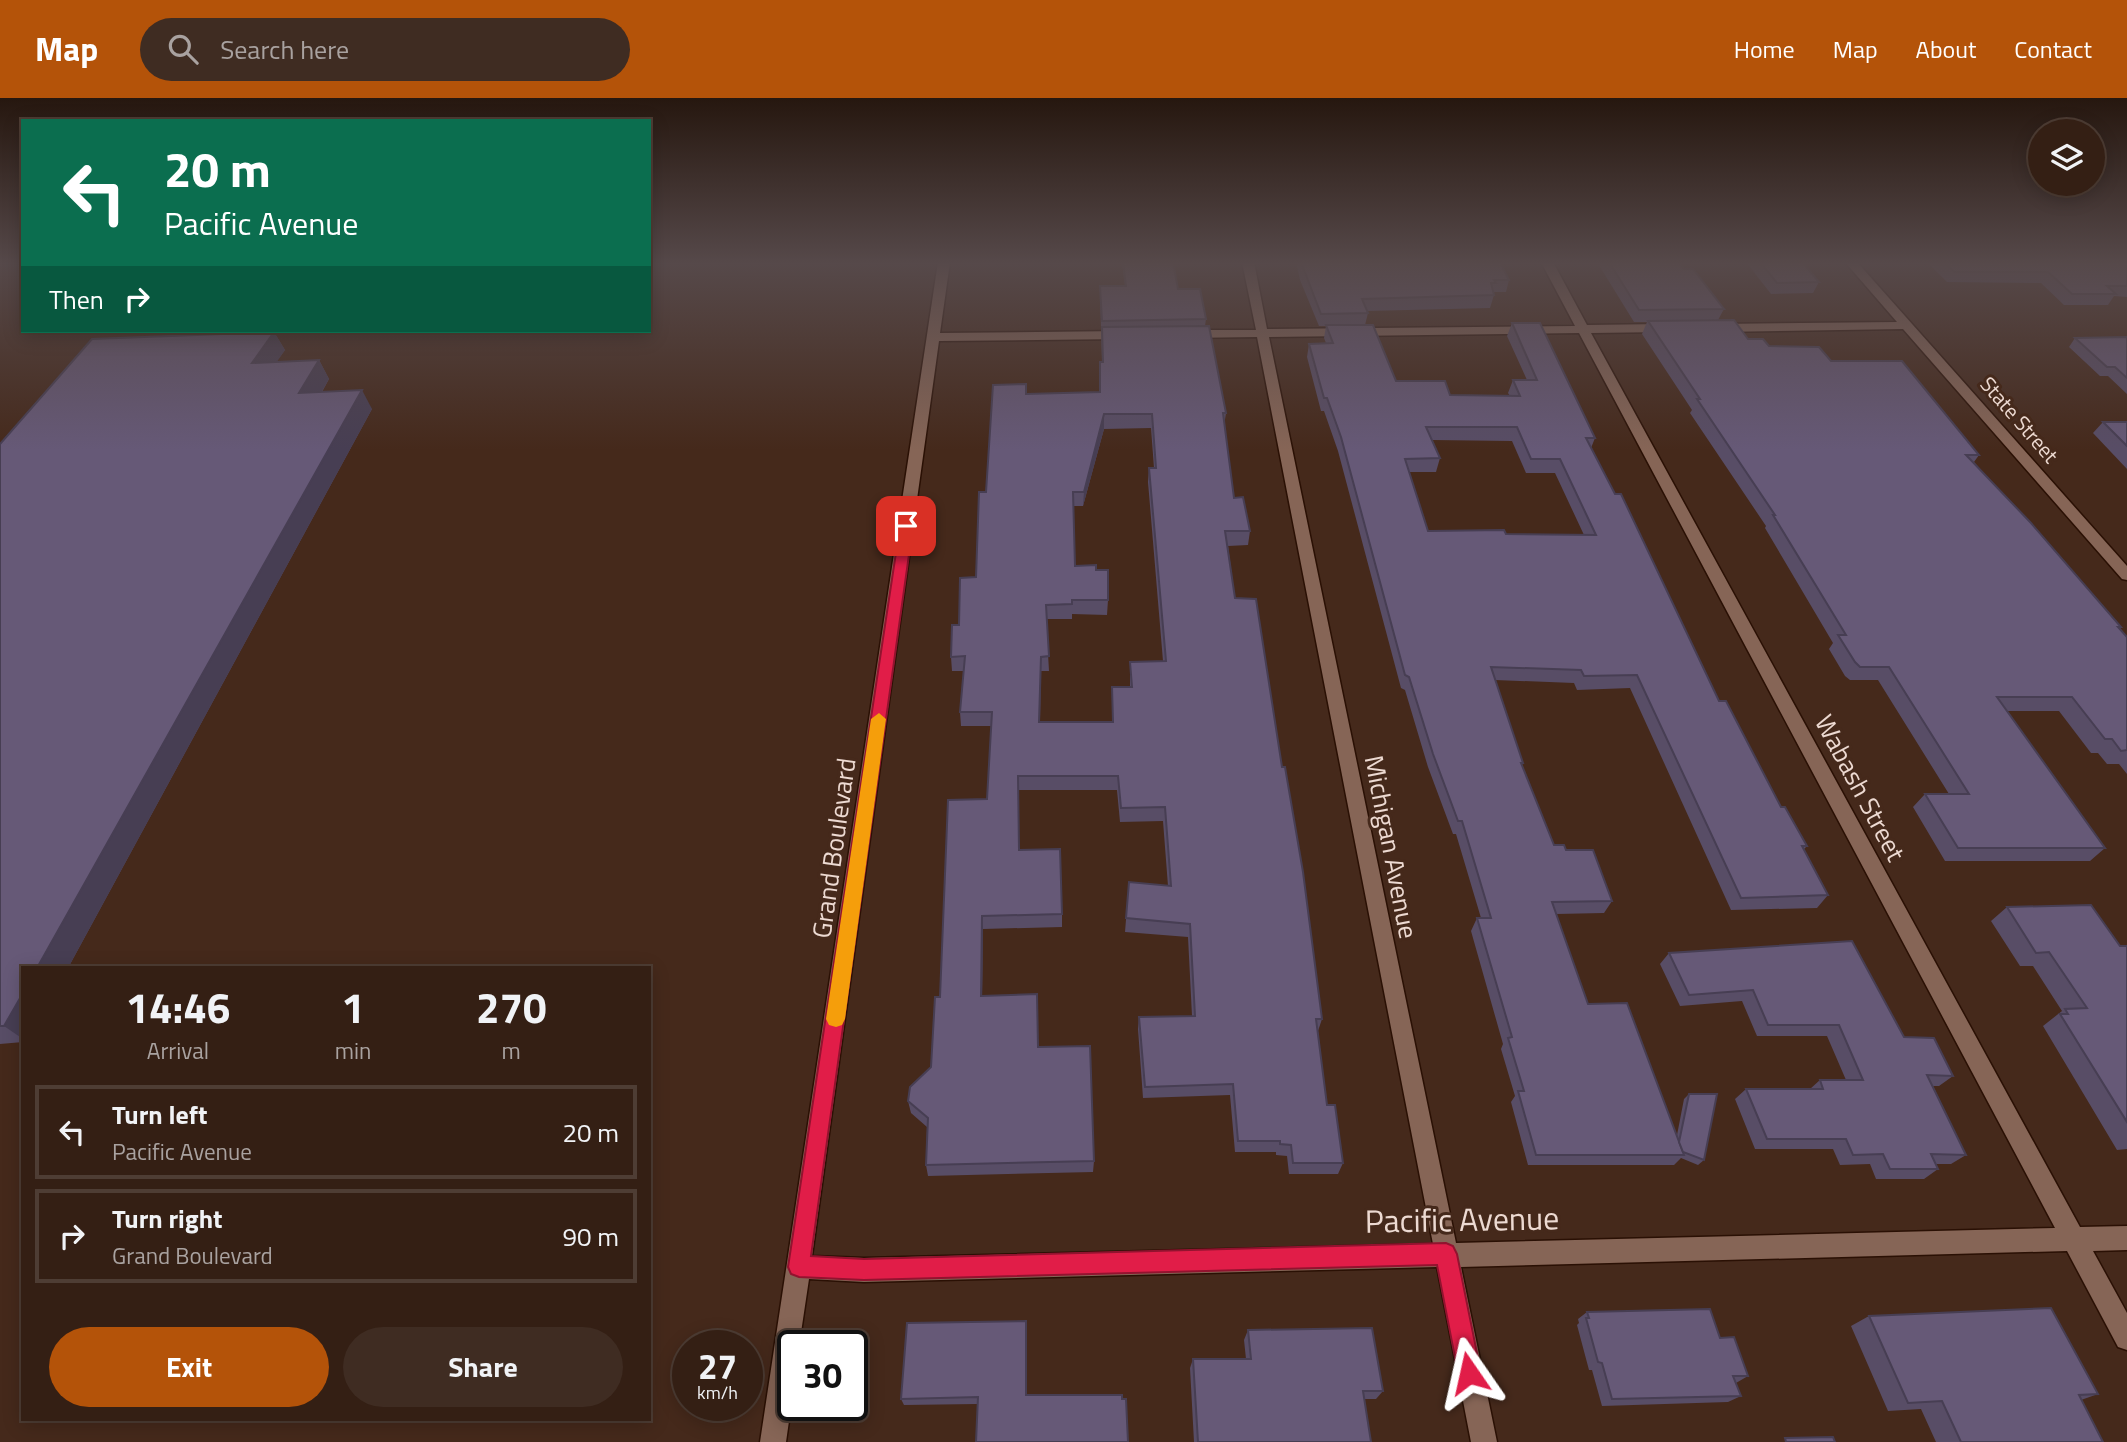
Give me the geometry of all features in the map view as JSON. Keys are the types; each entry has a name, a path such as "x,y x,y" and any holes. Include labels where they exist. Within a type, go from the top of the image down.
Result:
{"street":[{"name":"Grand Boulevard","path":"773,1442 936,325"},
{"name":"Michigan Avenue","path":"1260,325 1483,1442"},
{"name":"Wabash Street","path":"1582,325 2127,1338"},
{"path":"1711,328 1907,325"},
{"name":"State Street","path":"1907,325 2127,575"},
{"path":"1174,334 1683,328"},
{"path":"934,337 1132,335"},
{"name":"Pacific Avenue","path":"799,1267 864,1270 2127,1238"}],"building":[{"path":"1326,325 1373,325 1396,381 1445,381 1450,395 1520,396 1513,380 1537,380 1513,325 1541,325 1595,438 1586,438 1615,494 1621,494 1719,701 1726,701 1781,807 1785,807 1807,846 1802,846 1828,895 1741,898 1637,675 1584,676 1581,670 1491,667 1521,763 1554,845 1564,845 1566,850 1593,850 1612,901 1552,902 1588,1004 1627,1003 1684,1155 1536,1155 1518,1091 1524,1091 1508,1038 1512,1037 1477,918 1491,918 1462,821 1458,821 1409,677 1405,675 1341,437 1327,398 1324,398 1309,344 1333,343","holes":["1426,427 1517,427 1531,459 1560,459 1596,535 1506,534 1504,530 1428,531 1405,459 1440,458"]},
{"path":"1650,325 1737,325 1748,339 1763,339 1769,346 1819,347 1831,361 1902,361 1979,455 1966,455 2031,523 2127,637 2127,750 2121,751 2112,739 2105,739 2072,697 1997,697 2105,848 1958,848 1925,794 1969,794 1889,667 1860,667 1855,662 1838,635 1846,635 1775,515 1697,399 1700,399"},
{"path":"1209,326 1226,413 1223,413 1234,498 1243,497 1250,531 1225,531 1235,598 1256,599 1282,767 1285,767 1303,872 1322,1019 1316,1019 1327,1105 1335,1105 1343,1163 1293,1163 1291,1145 1280,1144 1280,1141 1238,1141 1233,1084 1145,1087 1139,1017 1195,1016 1190,924 1126,918 1129,882 1171,886 1165,807 1121,808 1118,776 1018,776 1019,850 1060,849 1062,914 982,916 981,996 1037,994 1038,1047 1090,1046 1094,1161 926,1165 928,1118 908,1101 910,1087 931,1067 935,997 940,997 948,800 987,799 992,712 960,712 965,656 951,657 952,625 959,625 960,578 976,577 979,492 986,492 993,385 1026,384 1026,394 1100,392 1102,327","holes":["1104,414 1152,414 1156,468 1149,468 1166,661 1130,662 1132,687 1112,687 1113,722 1039,722 1041,657 1049,656 1046,605 1072,604 1072,600 1108,600 1108,570 1096,570 1096,565 1075,566 1073,492 1084,492"]},
{"path":"273,333 252,363 319,360 299,393 362,390 38,966 21,966 21,996 4,1026 0,1026 0,444 92,339"},
{"path":"2127,337 2127,378 2115,367 2107,367 2075,338"},
{"path":"2103,422 2127,422 2127,446"},
{"path":"2091,905 2120,946 2127,946 2127,1122 2060,1014 2068,1014 2065,1009 2087,1008 2049,952 2036,953 2007,907"},
{"path":"1852,941 1904,1037 1934,1038 1953,1076 1927,1075 1966,1155 1931,1154 1938,1169 1890,1169 1883,1154 1853,1155 1846,1139 1767,1139 1746,1089 1823,1089 1820,1080 1863,1080 1839,1025 1768,1025 1753,990 1689,995 1669,953"},
{"path":"1689,1094 1717,1094 1704,1160 1683,1152 1679,1142"},
{"path":"2051,1308 2098,1394 2079,1395 2103,1442 1961,1442 1942,1401 1908,1403 1869,1316"},
{"path":"1710,1309 1720,1338 1734,1337 1748,1376 1733,1376 1741,1396 1612,1399 1602,1363 1598,1362 1586,1318 1589,1318 1587,1312"},
{"path":"1026,1321 1026,1395 1122,1395 1122,1399 1126,1399 1128,1442 976,1442 978,1397 901,1399 907,1323"},
{"path":"1372,1328 1383,1391 1363,1391 1371,1442 1198,1442 1193,1359 1251,1359 1248,1330"},
{"path":"1833,1437 1835,1442 1786,1442 1785,1438"}],"slow traffic":[{"path":"836,1019 879,719"}],"route":[{"path":"906,526 799,1267 864,1270 1446,1254 1469,1373"}]}
